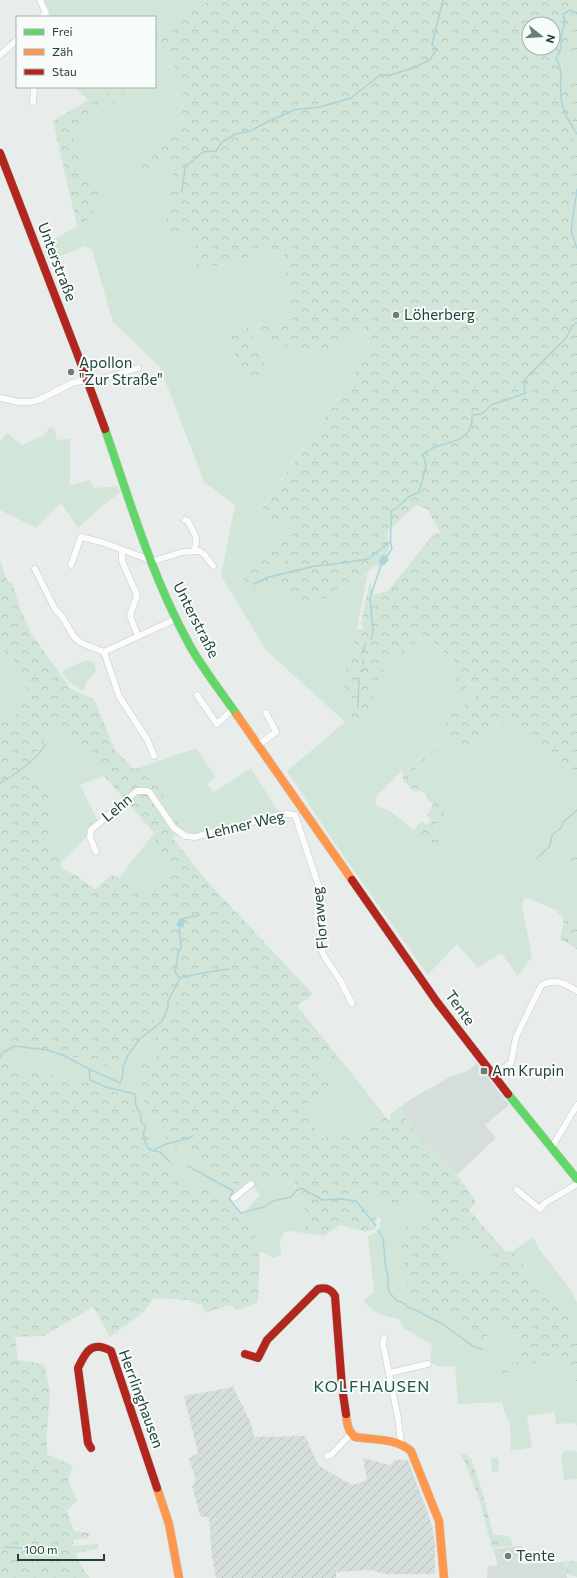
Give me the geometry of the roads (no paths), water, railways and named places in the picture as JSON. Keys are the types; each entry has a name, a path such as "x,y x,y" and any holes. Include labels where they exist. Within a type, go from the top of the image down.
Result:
{"main road":[{"name":"Unterstraße","path":"0,153 88,381 153,561 176,619 194,652 328,847"},
{"name":"Tente","path":"328,847 437,1002 577,1180"},
{"path":"246,1354 258,1358 267,1340 274,1332 300,1309 318,1289 328,1288 335,1296 342,1387 347,1424 351,1434 355,1437 401,1443 409,1449 413,1455 439,1521 444,1578"},
{"name":"Herrlinghausen","path":"91,1448 88,1443 78,1368 81,1360 88,1351 94,1347 102,1346 111,1351 126,1393 169,1524 179,1578"}],"street":[{"path":"40,0 46,13 42,16"},
{"path":"0,55 16,42"},
{"path":"33,102 34,88"},
{"path":"0,398 19,402 39,400 72,383 88,381 93,382 138,368"},
{"path":"185,520 188,521 196,537 196,551"},
{"path":"71,565 81,537 101,542 153,561 183,552 196,551 204,554 213,566"},
{"path":"122,550 122,561 137,595 130,616 138,636"},
{"path":"35,569 55,609 63,618 74,637 81,643 104,652 176,619"},
{"path":"104,652 119,696 148,741 154,756"},
{"path":"197,695 217,724 233,709"},
{"path":"258,745 276,732 266,714"},
{"name":"Lehn","path":"96,852 90,837 91,830 137,791 150,792 174,828 185,836 195,837"},
{"path":"295,815 302,810"},
{"name":"Lehner Weg","path":"195,837 279,815 295,815"},
{"name":"Floraweg","path":"295,815 322,896 320,946 324,956 352,1002"},
{"path":"493,1075 511,1063 516,1038 541,986 547,982 555,981 577,991"},
{"path":"552,1147 577,1105"},
{"path":"234,1198 251,1184"},
{"path":"517,1190 540,1209 546,1203 577,1184"},
{"path":"384,1338 383,1344 398,1418 401,1443"},
{"path":"389,1373 428,1364"},
{"path":"327,1456 331,1456 351,1434"}],"water":[{"path":"382,555 387,556 389,560 384,565 381,565 379,561"},
{"path":"180,918 184,918 185,921 183,928 176,925"}],"waterway":[{"path":"182,192 185,167 203,152 216,151 222,142 236,134 250,131 294,110 320,107 351,98 380,75 391,75 413,68 430,60 436,50 432,44 443,0"},
{"path":"577,14 571,10 563,14 565,23 562,32 559,54 556,58 561,72 563,107 577,134"},
{"path":"577,189 571,231 577,248"},
{"path":"387,556 392,549 390,540 391,511 397,508 407,498 419,492 426,466 423,454 430,449 462,438 471,426 472,415 482,414 491,405 526,393 524,388 526,378 566,338 572,326 577,323"},
{"path":"253,584 269,577 315,566 368,559 390,542"},
{"path":"370,639 372,638 373,631 370,598 381,565"},
{"path":"362,653 366,643"},
{"path":"363,659 363,664"},
{"path":"358,707 359,678"},
{"path":"0,783 12,776 37,756 45,745"},
{"path":"536,859 550,846 552,835 561,828 563,822 577,810"},
{"path":"183,919 200,915"},
{"path":"89,1069 120,1083 123,1075 123,1067 128,1055 140,1039 162,1021 168,1008 168,1001 180,978 175,972 178,953 181,947 179,926"},
{"path":"180,978 229,969"},
{"path":"0,1058 2,1053 15,1046 47,1050 63,1055 89,1069 90,1080 106,1087 135,1094 136,1106 141,1115 141,1122 146,1128 143,1133 146,1145 150,1150 160,1152 171,1163"},
{"path":"154,1150 163,1145 193,1136"},
{"path":"188,1166 233,1191 229,1199 241,1213 264,1207 273,1201 291,1197 301,1188 323,1200 341,1199 356,1201 376,1226"},
{"path":"378,1230 383,1238 386,1270 388,1275 388,1289 390,1293 397,1301 402,1302 409,1308 414,1309 444,1325 473,1346 482,1349"},
{"path":"5,1547 20,1548 35,1546"}],"place":[{"name":"Löherberg","path":"396,315"},
{"name":"Apollon \"Zur Straße\"","path":"71,372"},
{"name":"Am Krupin","path":"484,1071"},
{"name":"Tente","path":"508,1556"}],"district":[{"name":"KOLFHAUSEN","path":"372,1386"}]}
